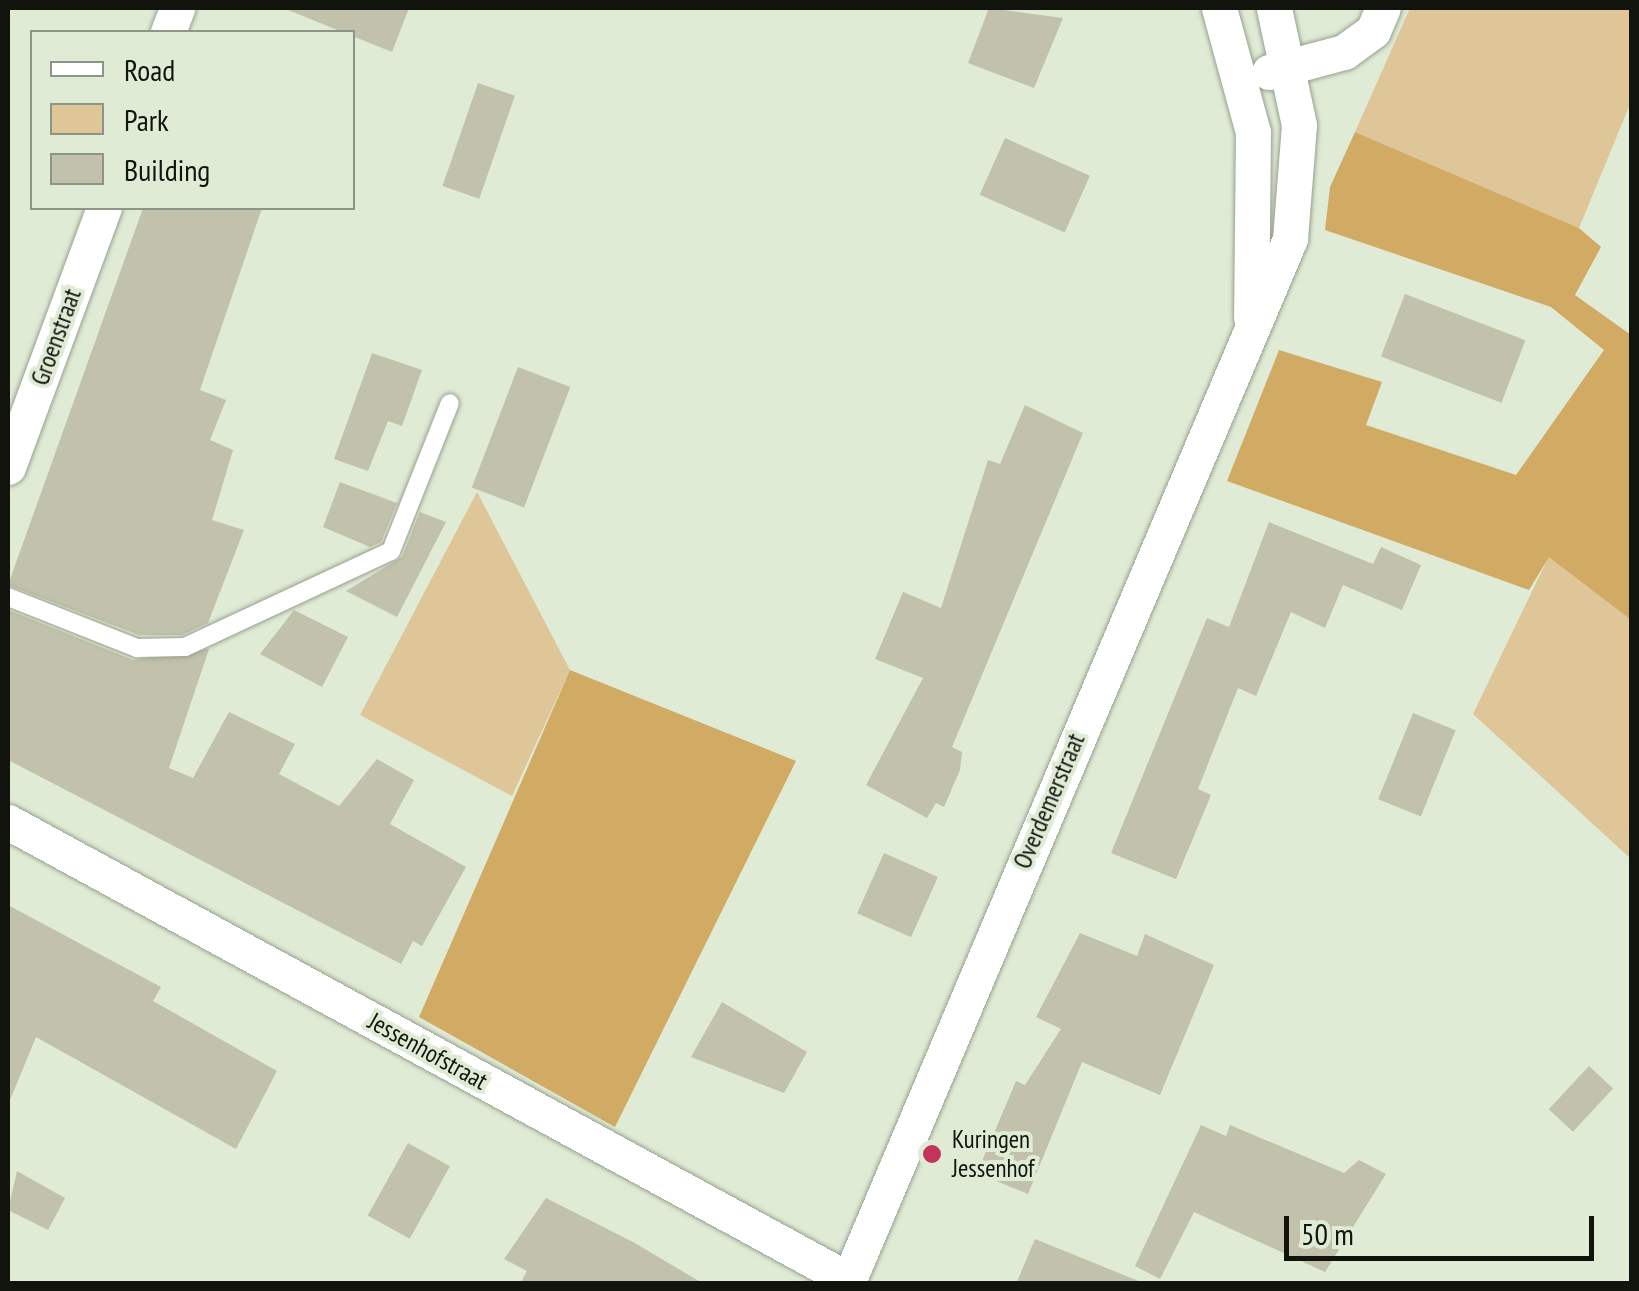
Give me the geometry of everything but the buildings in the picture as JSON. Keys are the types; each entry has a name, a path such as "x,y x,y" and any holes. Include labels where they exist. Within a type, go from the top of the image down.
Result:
{"street":[{"name":"Overdemerstraat","path":"1219,8 1243,78 1256,174 1251,318"},
{"name":"Overdemerstraat","path":"848,1282 1251,318 1276,280 1296,207 1290,67 1274,8"},
{"path":"1243,78 1344,52 1373,31 1383,8"},
{"name":"Groenstraat","path":"8,467 103,210"},
{"name":"Jessenhofstraat","path":"8,822 848,1282"}],"lane":[{"path":"8,597 137,648 185,647 391,552 450,403"}],"green space":[{"path":"1410,8 1631,8 1631,102 1579,228 1355,132"},
{"path":"477,492 570,670 512,796 360,715"},
{"path":"1549,556 1631,620 1631,859 1473,714"}],"shaded area":[{"path":"1355,132 1579,228 1601,247 1575,295 1631,335 1631,620 1549,557 1529,590 1227,481 1279,350 1382,382 1366,425 1516,475 1604,350 1551,307 1325,230 1330,187"},
{"path":"570,670 796,761 615,1127 419,1017"}],"place":[{"name":"Kuringen Jessenhof","path":"932,1154"}]}
